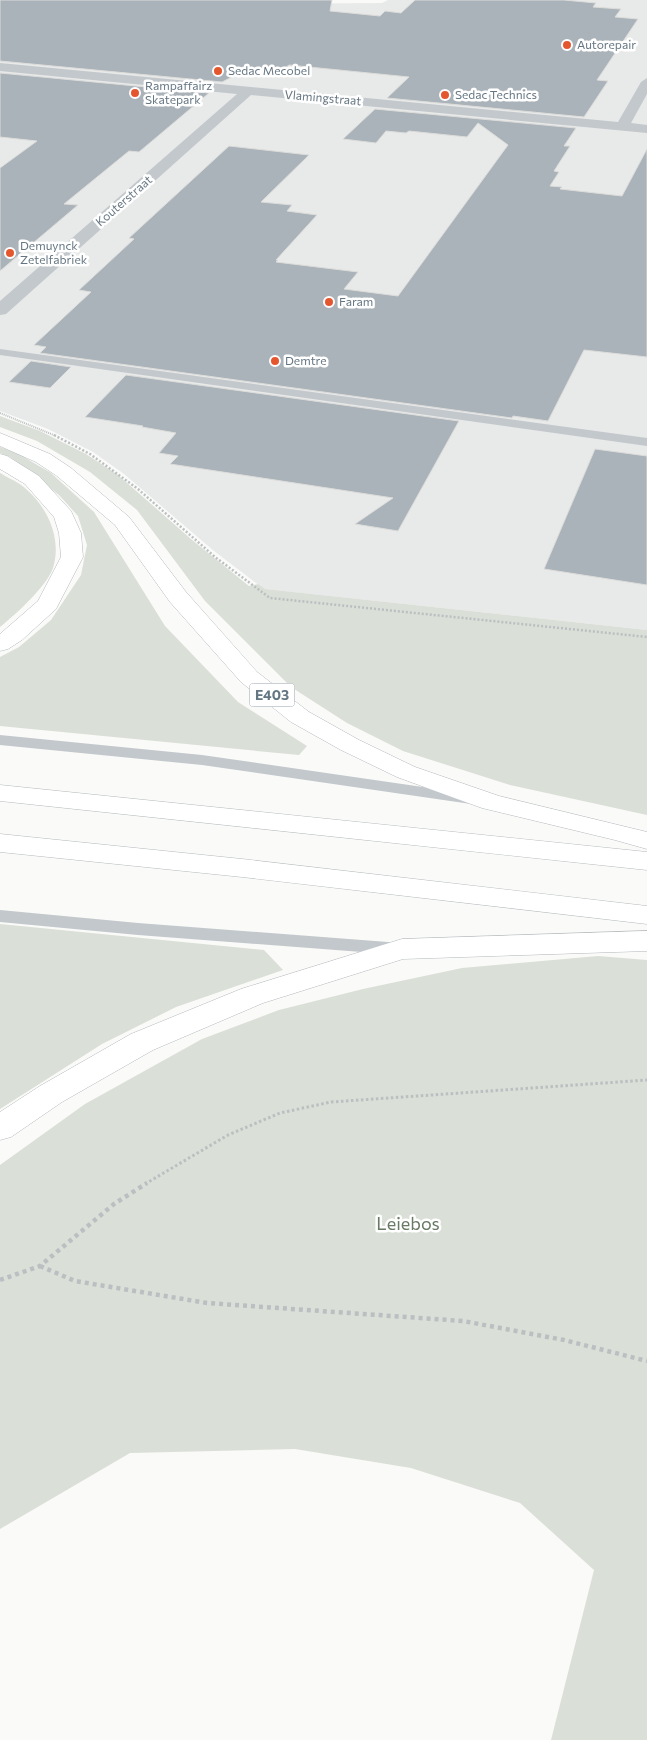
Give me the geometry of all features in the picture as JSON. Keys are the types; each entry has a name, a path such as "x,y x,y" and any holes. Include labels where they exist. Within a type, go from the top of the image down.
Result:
{"highway":[{"name":"E403","path":"0,439 43,458 64,472 122,521 178,597 249,677 300,717 350,745 406,772 491,802 622,832 647,841"},
{"path":"0,460 32,480 64,514 70,533 72,556 48,604 14,635 0,644"},
{"path":"0,793 647,861"},
{"path":"0,843 242,868 647,915"},
{"path":"0,1128 52,1094 142,1042 252,996 402,949 647,941"}],"street":[{"name":"Vlamingstraat","path":"0,67 647,129"},
{"path":"623,126 647,82"},
{"name":"Kouterstraat","path":"0,310 248,91"}],"lane":[{"path":"0,352 647,442"},
{"path":"0,740 202,760 491,802"},
{"path":"0,916 138,929 402,949"}],"path":[{"path":"0,413 47,431 90,454 138,489 215,557 270,598 647,636"},
{"path":"0,1280 40,1266 114,1204 150,1180 228,1135 280,1112 331,1102 647,1080"},
{"path":"40,1266 75,1281 207,1303 463,1320 564,1340 647,1361"}],"shaded area":[{"path":"0,0 218,0 247,4 382,3 388,0 647,0 647,630 264,589 214,551 124,474 93,452 48,429 0,411"}],"green space":[{"path":"0,416 40,431 86,454 118,475 191,539 249,586 258,584 265,589 647,630 647,815 510,785 403,751 347,723 291,687 205,601 137,510 90,472 37,441 0,427"},
{"path":"0,447 17,453 51,473 94,512 165,626 238,702 307,746 299,755 0,726 0,657 19,647 51,620 81,575 87,545 78,516 59,495 10,457 0,453"},
{"path":"0,473 17,482 41,505 51,525 56,546 53,568 44,583 22,608 0,627"},
{"path":"0,924 264,950 283,970 176,1007 102,1044 0,1109"},
{"name":"Leiebos","path":"598,956 647,960 647,1740 551,1740 594,1570 520,1503 411,1468 295,1449 130,1453 0,1529 0,1165 85,1104 202,1039 279,1010 363,989 462,968"}],"building":[{"path":"0,0 332,0 330,11 380,16 385,11 401,13 415,0 564,0 596,3 593,7 621,9 615,17 638,19 597,80 608,81 584,117 387,98 409,77 289,65 281,71 266,70 257,77 236,75 222,82 0,61"},
{"path":"0,73 209,93 139,152 129,151 64,204 78,205 0,271 0,168 37,141 0,137"},
{"path":"375,109 576,128 564,146 570,146 554,171 559,172 550,186 562,187 560,189 622,196 647,149 647,357 584,350 548,421 513,416 512,418 40,353 46,347 34,345 91,292 79,290 134,239 129,238 229,146 309,155 261,202 292,205 287,211 317,215 276,262 358,272 344,289 398,296 508,145 478,123 467,137 409,131 406,133 386,131 376,143 343,139"},
{"path":"31,361 71,367 50,388 9,382"},
{"path":"126,375 459,421 398,531 355,524 393,498 170,464 178,456 159,453 176,433 85,417"},
{"path":"595,449 647,456 647,585 544,569"}],"place":[{"name":"Autorepair","path":"567,45"},
{"name":"Sedac Mecobel","path":"218,71"},
{"name":"Rampaffairz Skatepark","path":"135,93"},
{"name":"Sedac Technics","path":"445,95"},
{"name":"Demuynck Zetelfabriek","path":"10,253"},
{"name":"Faram","path":"329,302"},
{"name":"Demtre","path":"275,361"}]}
